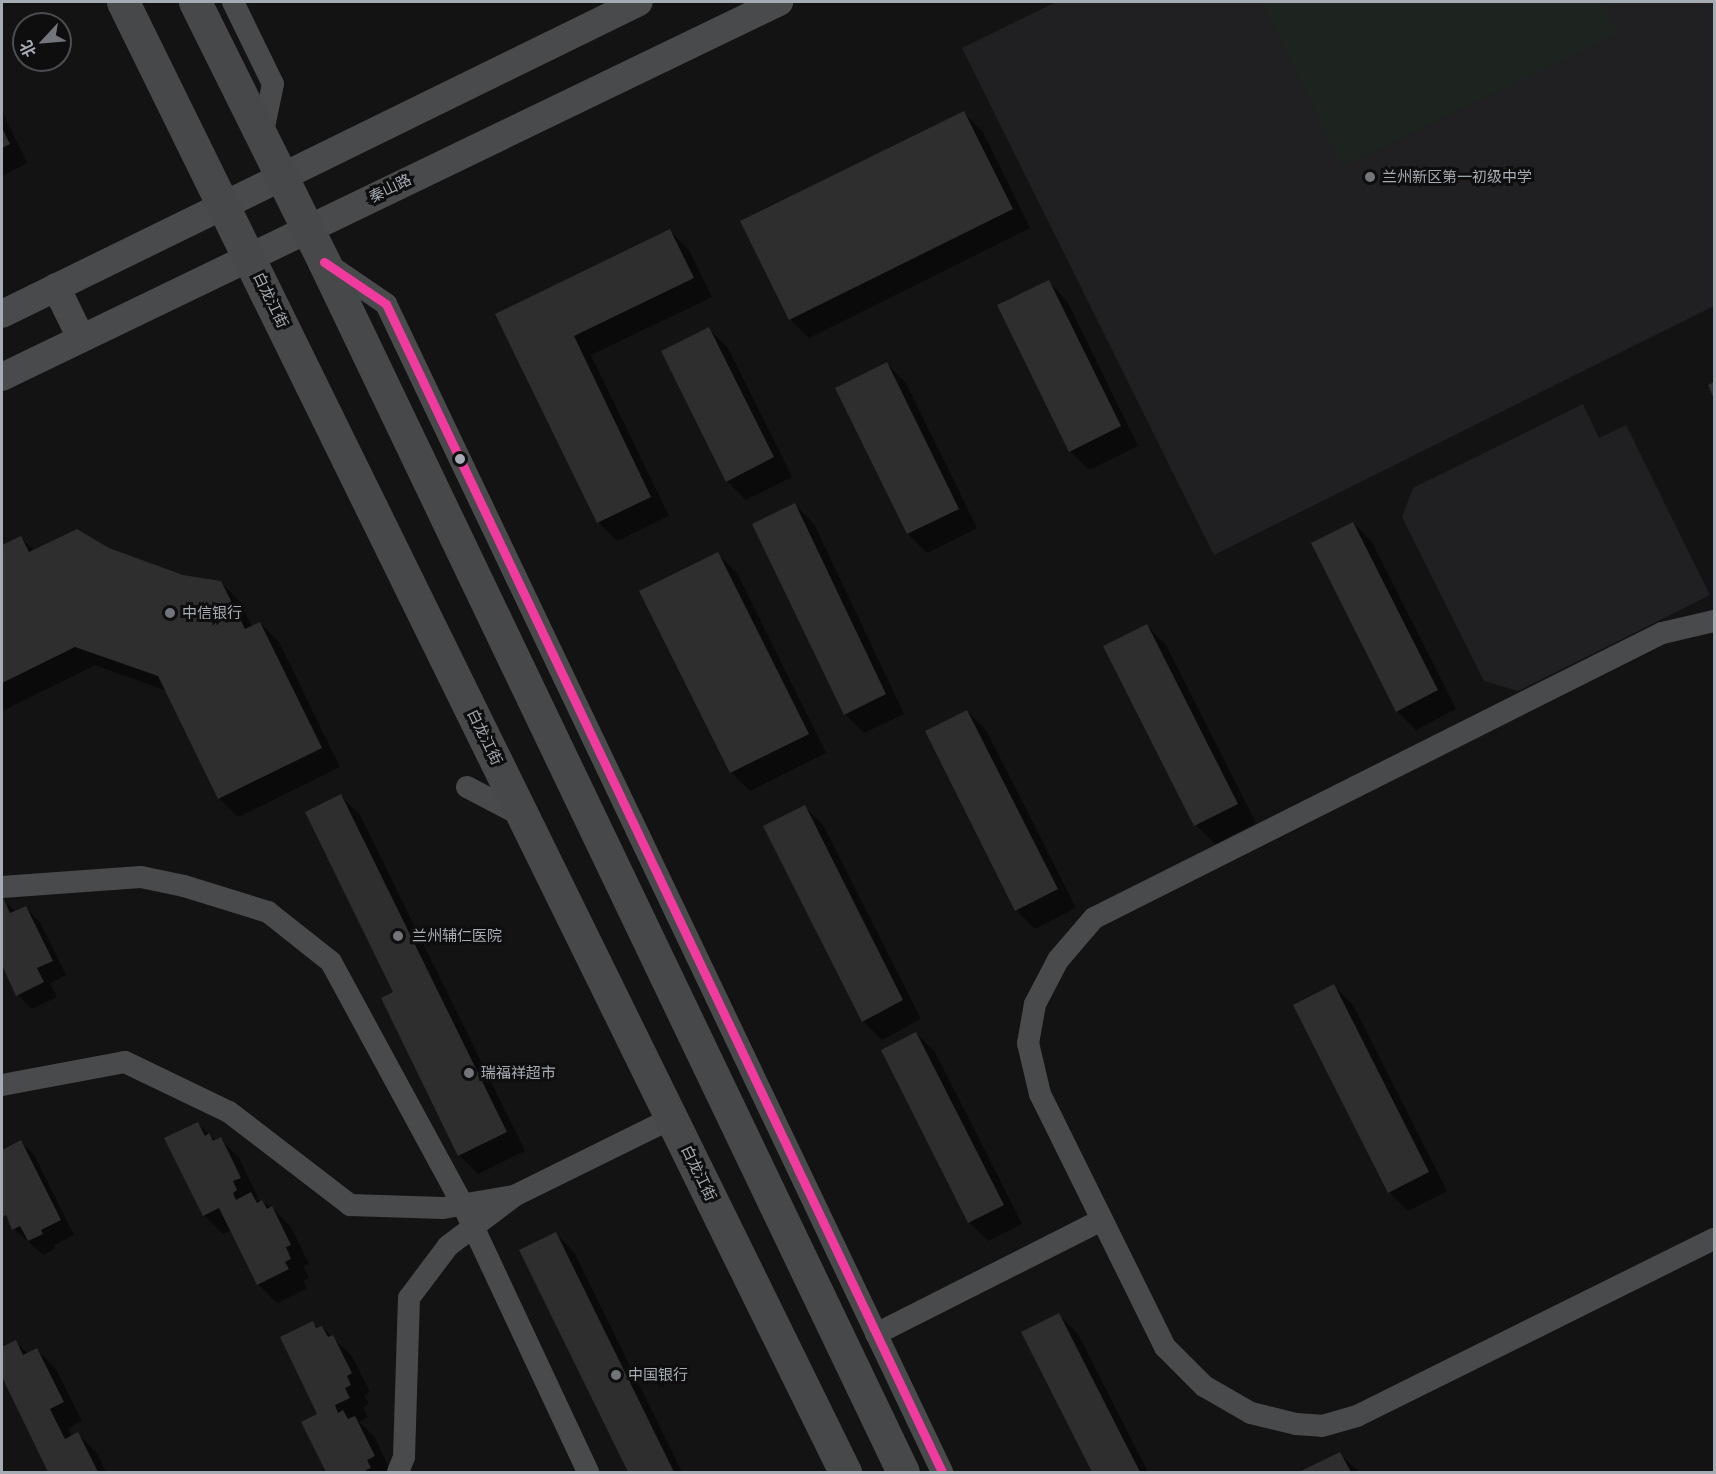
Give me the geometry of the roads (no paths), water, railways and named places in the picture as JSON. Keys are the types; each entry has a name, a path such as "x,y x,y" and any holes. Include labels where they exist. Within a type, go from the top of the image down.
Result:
{"main road":[{"name":"白龙江街","path":"123,2 845,1473"},
{"path":"195,2 324,262 903,1473"}],"street":[{"path":"233,2 273,84 262,136"},
{"path":"2,314 639,2"},
{"name":"秦山路","path":"2,377 779,2"},
{"path":"324,262 386,304 942,1473"},
{"path":"56,287 81,338"},
{"path":"1714,621 1662,633 1094,918 1058,960 1035,1004 1028,1043 1040,1094 1165,1347 1204,1386 1251,1413 1296,1424 1323,1426 1357,1416 1714,1239"},
{"path":"466,787 524,817"},
{"path":"2,887 141,877 184,886 268,912 331,962 462,1205 585,1469"},
{"path":"2,1085 125,1062 229,1112 350,1205 443,1208 514,1196"},
{"path":"398,1473 404,1457 409,1298 448,1246 514,1196 672,1119"},
{"path":"876,1334 1102,1220"}],"place":[{"name":"兰州新区第一初级中学","path":"1370,177"},
{"name":"中信银行","path":"170,613"},
{"name":"兰州辅仁医院","path":"398,936"},
{"name":"瑞福祥超市","path":"469,1073"},
{"name":"中国银行","path":"616,1375"}]}
